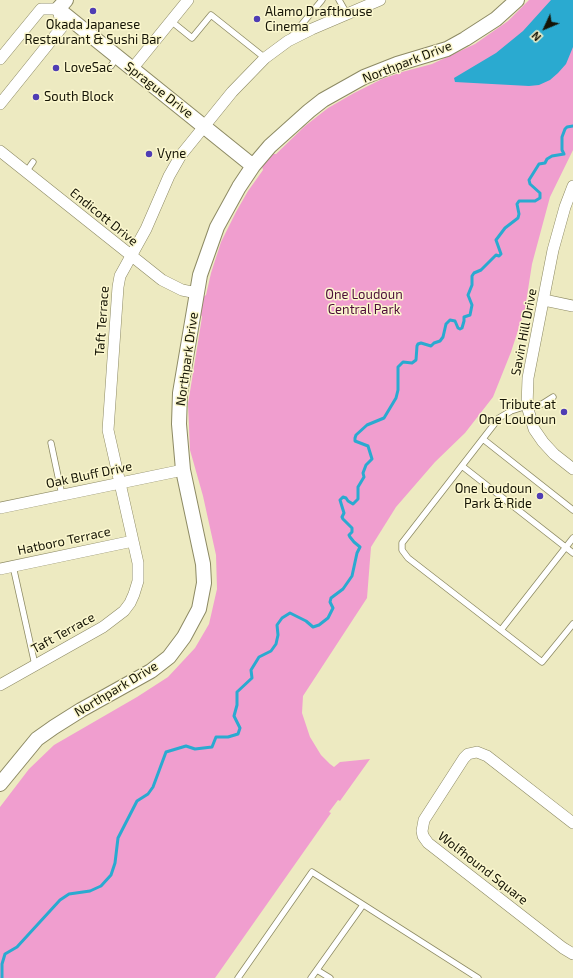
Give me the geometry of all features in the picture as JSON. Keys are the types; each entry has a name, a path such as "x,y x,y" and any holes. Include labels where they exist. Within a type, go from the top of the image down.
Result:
{"street":[{"name":"Sprague Drive","path":"46,0 62,5 114,61 132,69 253,166"},
{"path":"132,69 188,0"},
{"name":"Taft Terrace","path":"0,685 103,627 124,611 130,602 138,581 138,563 108,430 118,287 120,276 146,229 169,176 181,155 204,126 232,92 265,58 288,41 380,0"},
{"name":"Northpark Drive","path":"0,784 37,739 81,710 151,671 169,657 184,637 199,609 204,583 202,551 183,470 180,430 180,393 200,275 217,227 253,166 287,130 323,100 364,77 397,64 447,48 465,39 496,19 517,0"},
{"path":"0,59 41,10 62,5 62,26 0,104"},
{"name":"Endicott Drive","path":"0,151 130,256 170,285 182,290 197,293"},
{"name":"Savin Hill Drive","path":"573,186 565,207 553,250 528,378 527,406 534,429 542,442 573,469"},
{"path":"544,300 573,306"},
{"name":"Oak Bluff Drive","path":"0,506 119,484 183,470"},
{"name":"Hatboro Terrace","path":"0,569 133,541"},
{"name":"Wolfhound Square","path":"573,823 487,756 476,752 468,754 464,758 424,820 422,831 423,836 428,843 563,948 573,954"}],"lane":[{"path":"288,41 322,0"},
{"path":"339,0 347,14"},
{"path":"171,21 192,38 211,15 265,58"},
{"path":"25,172 33,162"},
{"path":"553,397 542,404 511,410 499,418 402,544 402,550 408,558 542,662 573,624"},
{"path":"483,439 573,510"},
{"path":"51,443 62,495"},
{"path":"462,466 573,553"},
{"path":"501,630 573,538"},
{"path":"13,566 35,665"},
{"path":"238,978 312,872 478,978"},
{"path":"311,978 363,905"},
{"path":"317,970 330,978"}],"green space":[{"name":"One Loudoun Central Park","path":"529,0 573,0 573,150 550,197 532,264 525,309 511,352 493,397 465,433 435,462 396,507 371,547 367,598 303,696 302,713 310,737 321,755 330,764 334,767 340,762 370,759 340,801 338,800 329,812 331,813 215,978 0,978 0,807 29,769 54,745 137,697 168,677 195,648 209,624 217,589 216,555 203,496 190,450 188,404 202,317 200,313 203,297 206,295 221,242 236,212 248,191 263,170 262,166 272,154 276,154 305,126 328,108 382,79 432,64 475,44 508,21"}],"water":[{"path":"551,0 573,0 573,47 566,64 550,80 539,85 529,86 455,82 454,78 496,53 523,31"}],"waterway":[{"path":"2,978 2,964 5,954 17,947 60,900 69,894 90,891 101,886 111,875 115,863 118,838 137,801 148,794 153,787 166,752 186,746 195,749 212,747 216,737 228,737 238,734 240,728 234,716 237,705 237,692 252,678 251,670 259,657 271,651 276,644 278,635 277,625 282,618 290,613 306,621 313,627 319,625 328,618 333,608 330,602 331,598 343,589 352,576 357,553 360,547 349,535 352,532 352,528 342,517 344,513 340,500 343,497 353,504 358,499 358,487 364,477 363,473 366,465 372,459 368,446 355,441 356,435 367,425 384,418 396,398 398,390 398,367 403,362 412,363 416,360 418,344 421,343 431,346 440,341 443,337 446,324 450,320 455,321 458,328 462,328 464,317 470,315 472,305 468,295 472,285 472,276 474,273 481,270 496,255 499,256 501,254 496,240 505,228 518,218 519,214 517,204 519,201 535,201 540,198 540,193 530,184 529,180 539,164 545,163 547,159 552,156 564,154 562,150 562,137 565,129 573,126"}],"place":[{"name":"Okada Japanese Restaurant & Sushi Bar","path":"93,11"},
{"name":"Alamo Drafthouse Cinema","path":"257,19"},
{"name":"LoveSac","path":"56,68"},
{"name":"South Block","path":"36,97"},
{"name":"Vyne","path":"149,154"},
{"name":"Tribute at One Loudoun","path":"564,412"},
{"name":"One Loudoun Park & Ride","path":"540,496"}]}
